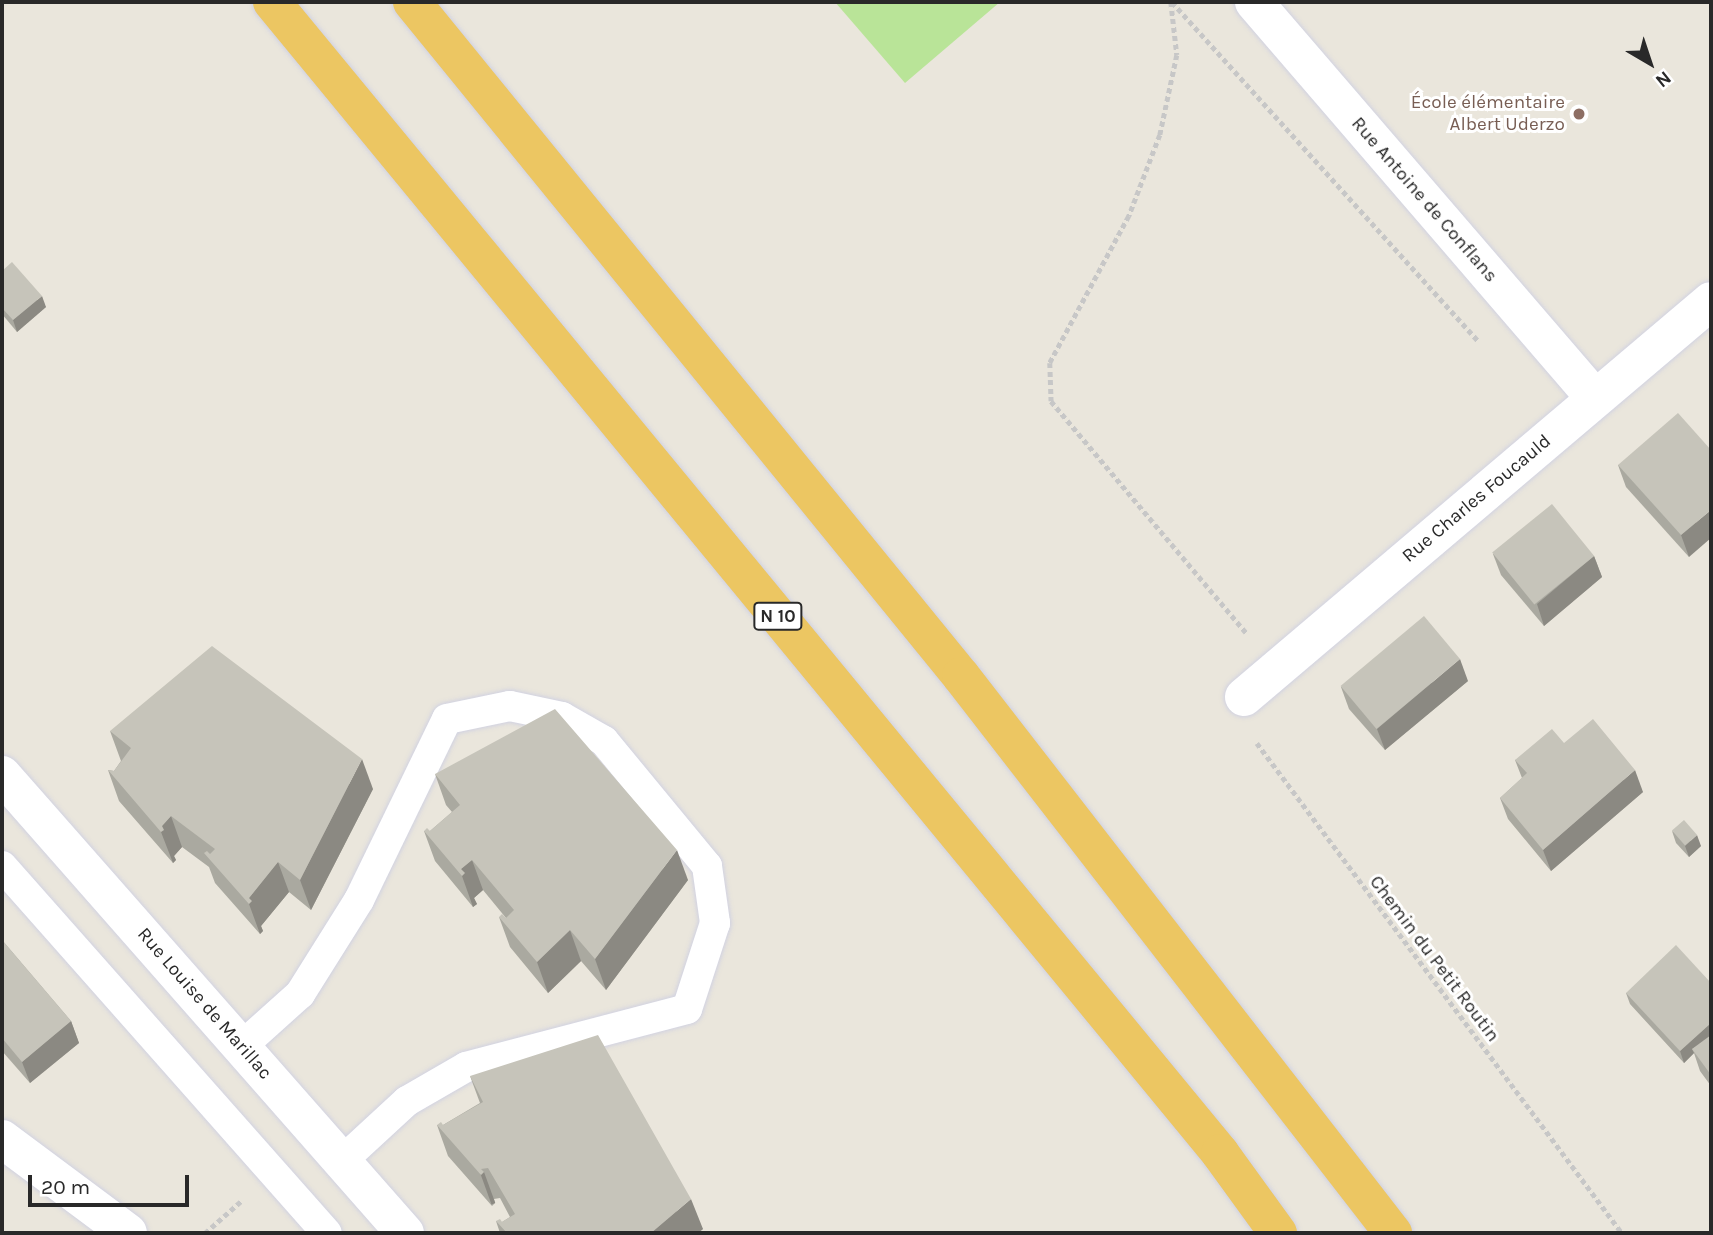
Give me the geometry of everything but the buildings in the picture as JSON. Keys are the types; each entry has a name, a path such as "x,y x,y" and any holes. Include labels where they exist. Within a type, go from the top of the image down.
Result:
{"highway":[{"name":"N 10","path":"272,2 1220,1153 1278,1233"},
{"path":"412,2 961,676 1393,1233"},
{"path":"1238,1181 1264,1233"}],"street":[{"name":"Rue Antoine de Conflans","path":"1254,2 1595,398"},
{"name":"Rue Charles Foucauld","path":"1244,697 1711,301"},
{"name":"Rue Louise de Marillac","path":"2,775 341,1161 375,1217 405,1233"},
{"path":"2,1139 128,1233"}],"lane":[{"path":"242,1046 300,994 359,900 447,719 510,706 562,717 604,741 707,866 715,923 687,1009 466,1068 407,1101 341,1161"},
{"path":"2,866 327,1233"}],"path":[{"path":"1171,2 1485,348"},
{"path":"1171,2 1177,55 1160,135 1129,216 1050,363 1051,401 1276,670"},
{"name":"Chemin du Petit Routin","path":"1244,697 1240,720 1622,1233"},
{"path":"205,1233 243,1199"}],"green space":[{"path":"835,2 1000,2 905,83"}],"place":[{"name":"École élémentaire Albert Uderzo","path":"1579,114"}]}
